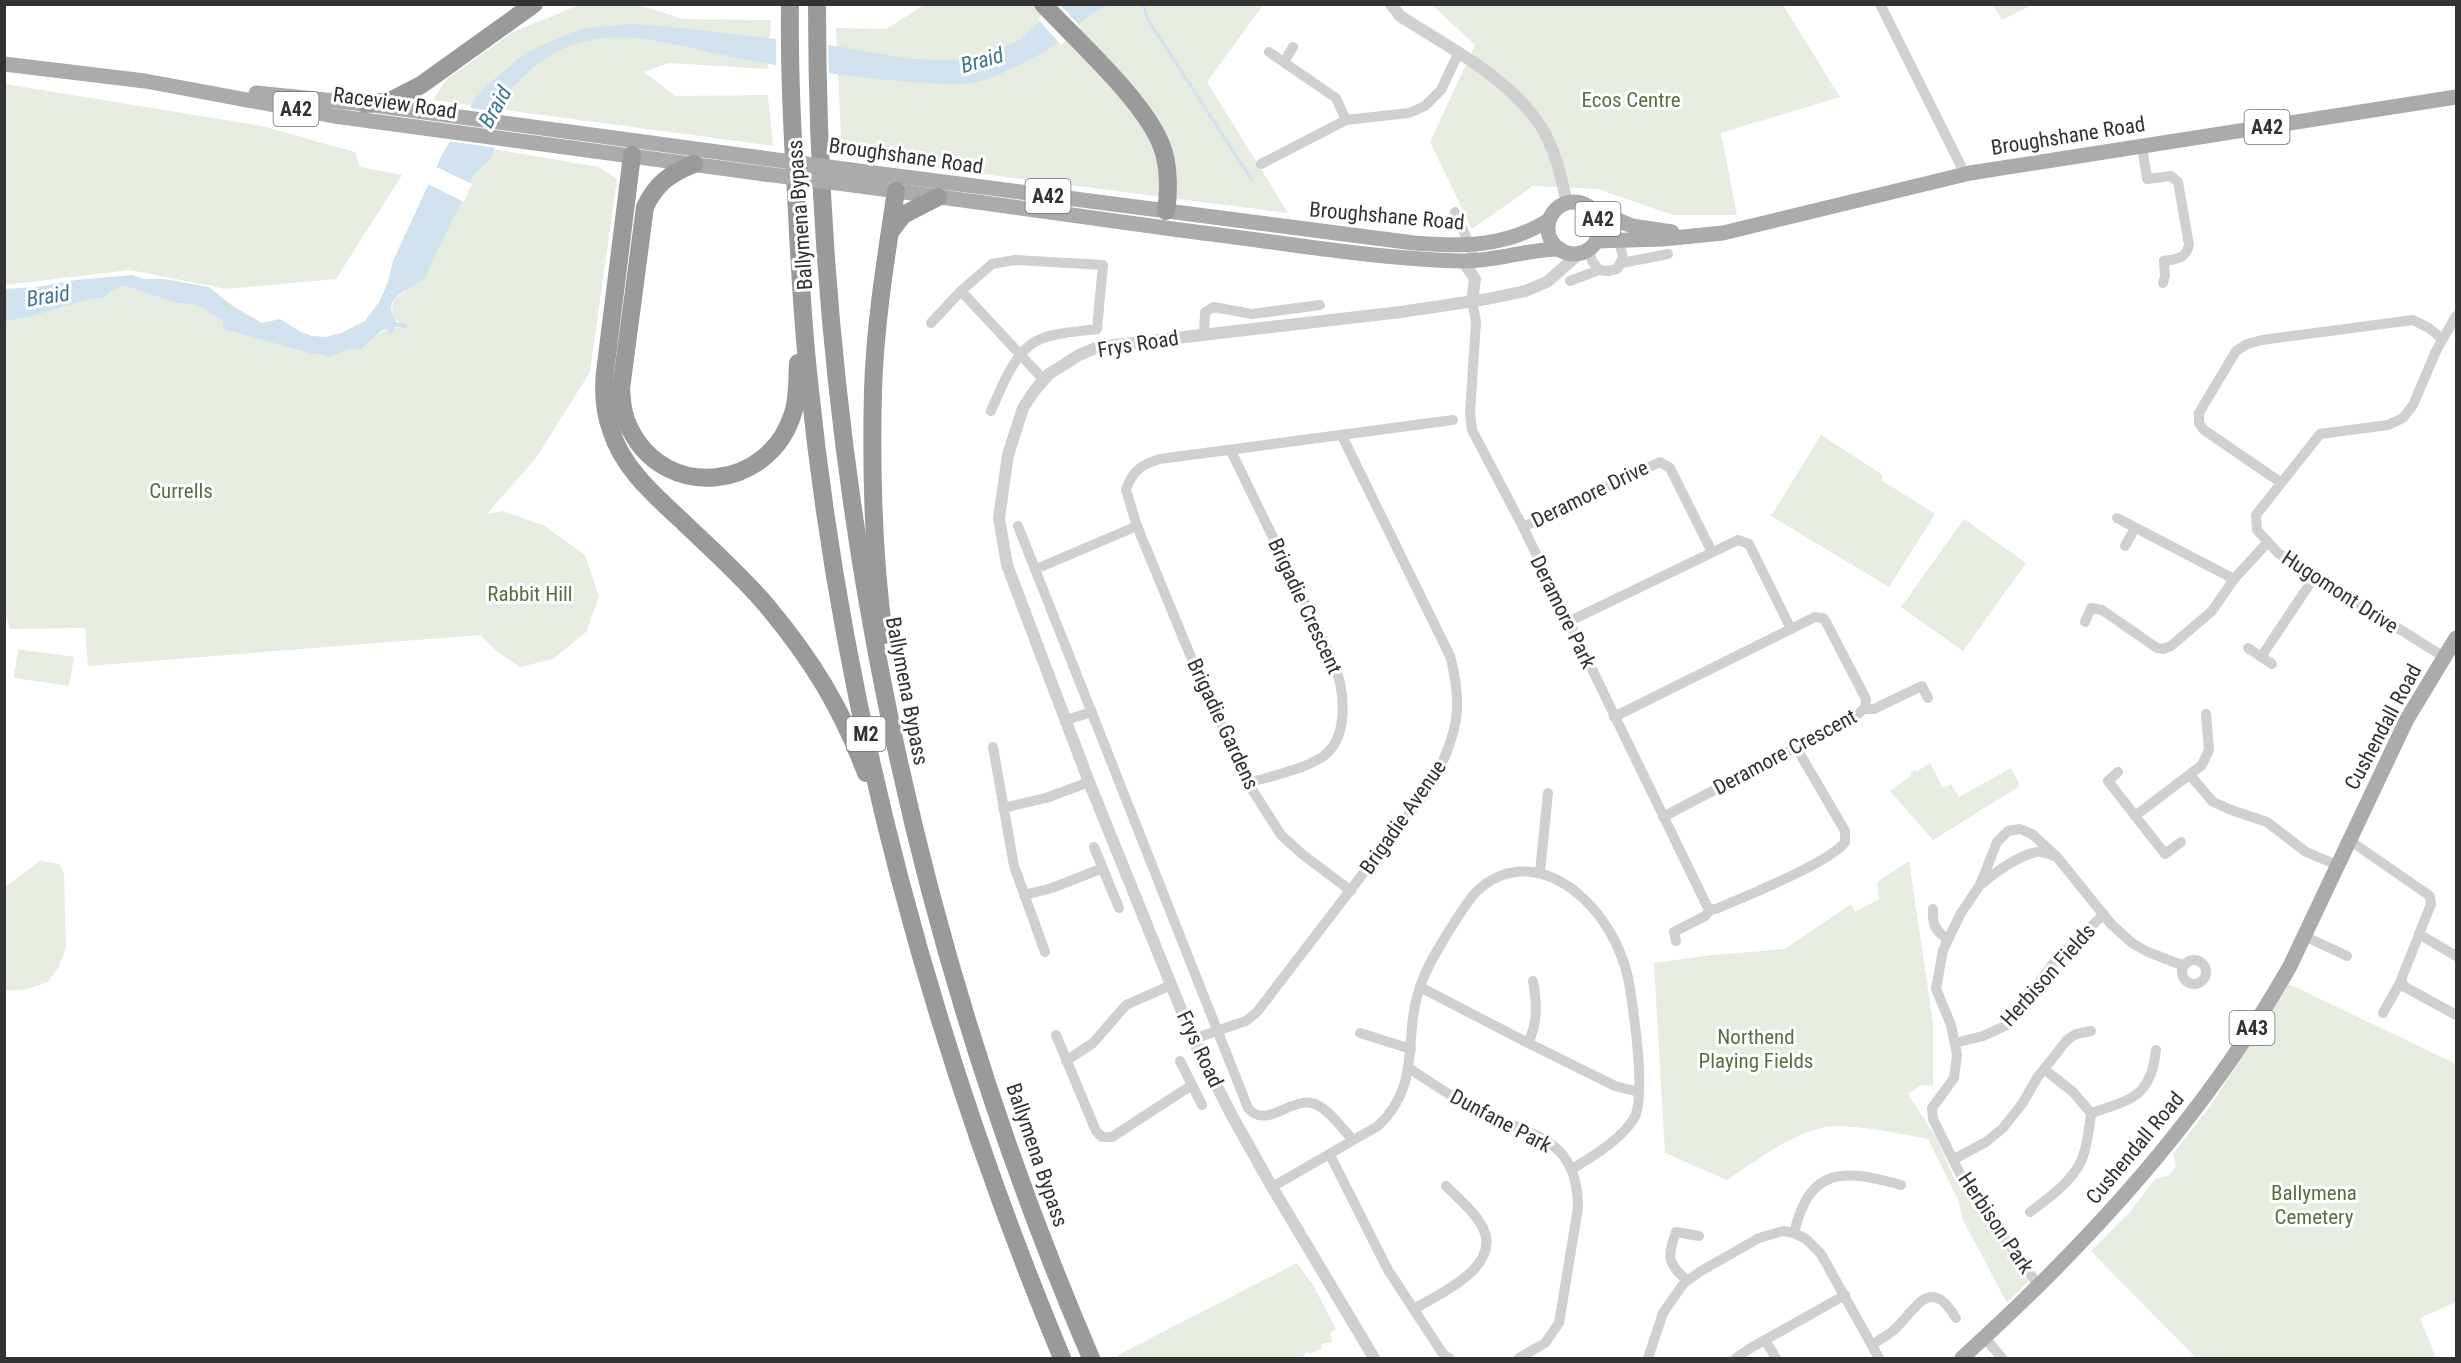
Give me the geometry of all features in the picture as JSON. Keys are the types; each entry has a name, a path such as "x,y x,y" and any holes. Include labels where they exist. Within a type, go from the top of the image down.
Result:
{"highway":[{"path":"365,104 390,101 415,89 534,4"},
{"name":"Ballymena Bypass","path":"790,4 791,84 800,280 817,447 852,670 890,837 951,1060 1023,1264 1062,1359"},
{"path":"1043,4 1122,88 1148,120 1163,147 1167,177 1166,211"},
{"name":"Ballymena Bypass","path":"817,14 817,86 830,328 853,520 901,777 968,1026 1017,1172 1063,1295 1091,1359"},
{"path":"633,148 604,372 603,394 611,432 621,453 648,489 765,603 814,667 847,727 890,837"},
{"path":"694,164 663,180 652,194 642,220 621,389 623,410 629,428 641,447 655,460 672,471 690,477 710,479 732,476 752,467 768,455 779,442 789,425 796,402 800,280"},
{"path":"897,184 878,321 873,389 873,471 882,621 901,777"},
{"path":"890,232 903,215 938,197"}],"main road":[{"name":"Raceview Road","path":"4,64 145,81 334,116 448,131 503,131 633,148 694,164 765,174 852,177"},
{"name":"A42","path":"145,81 365,104 460,118 503,131"},
{"name":"Broughshane Road","path":"1690,235 1745,229 1965,174 2457,97"},
{"name":"Broughshane Road","path":"633,148 762,158 897,184 1166,211 1414,243 1469,256 1518,236 1549,220"},
{"name":"Broughshane Road","path":"897,184 938,197 1413,259 1544,249 1578,249"},
{"name":"A42","path":"1567,203 1581,203 1632,226 1690,235 1663,239 1619,239 1578,249 1550,236 1549,220 1556,209 1567,203"},
{"name":"A42","path":"1578,249 1600,225 1593,210"},
{"path":"1149,226 1159,222 1166,211"},
{"name":"Cushendall Road","path":"1962,1359 2039,1286 2140,1178 2195,1110 2268,1005 2304,936 2407,719 2457,638"}],"street":[{"path":"1391,4 1400,16 1506,87 1524,105 1540,127 1554,153 1567,203"},
{"path":"1880,4 1965,174"},
{"path":"1284,62 1293,47"},
{"path":"1269,52 1336,98 1346,120"},
{"path":"1261,164 1346,120 1409,114 1425,106 1441,90 1458,54"},
{"path":"2142,146 2147,179 2171,176 2178,182 2189,245 2187,252 2181,258 2164,261 2163,283"},
{"path":"1455,212 1475,279 1473,301"},
{"path":"1570,281 1599,270 1617,269 1622,263 1623,254 1619,239"},
{"path":"1578,249 1599,270"},
{"name":"Frys Road","path":"1374,1359 1231,1114 1193,1038 1170,985 1089,782 1007,565 999,518 1004,473 1023,408 1044,380 1063,364 1098,347 1473,301 1534,288 1547,282 1559,273 1578,249"},
{"path":"1622,263 1668,254"},
{"path":"931,322 992,264 1015,260 1103,265 1098,329 1045,338 1033,343 1021,355 1002,386 992,411"},
{"path":"961,291 1044,380"},
{"name":"Deramore Park","path":"1473,301 1476,322 1470,413 1472,430 1523,527 1663,817 1707,906 1711,909"},
{"path":"1204,334 1205,312 1214,307 1252,314 1320,305"},
{"path":"2085,622 2091,608 2102,610 2156,647 2163,650 2172,645 2212,611 2234,579 2267,543 2257,530 2256,515 2319,434 2388,425 2403,418 2413,405 2442,339 2457,316"},
{"path":"2280,482 2204,430 2199,423 2199,413 2236,351 2262,340 2413,320 2429,328 2442,339"},
{"name":"Brigadie Gardens","path":"1351,891 1281,835 1248,783 1193,662 1137,526 1126,490 1130,479 1140,466 1165,458 1454,420"},
{"name":"Brigadie Avenue","path":"1193,1038 1246,1021 1253,1016 1434,781 1448,752 1458,716 1457,684 1450,656 1342,436"},
{"name":"Brigadie Crescent","path":"1231,451 1333,661 1341,684 1343,700 1339,730 1326,753 1308,764 1248,783"},
{"name":"Deramore Drive","path":"1523,527 1655,462 1662,462 1670,468 1712,552"},
{"path":"2117,518 2234,579"},
{"name":"Frys Road","path":"1018,526 1248,1108 1254,1114 1263,1116 1296,1104 1313,1103 1325,1110 1353,1140"},
{"path":"1036,569 1137,526"},
{"path":"2125,546 2135,528"},
{"path":"1568,622 1733,541 1742,541 1749,544 1791,629"},
{"name":"Hugomont Drive","path":"2267,543 2278,553 2445,657"},
{"path":"2261,657 2315,576"},
{"name":"Deramore Crescent","path":"1614,717 1813,618 1824,619 1866,699 1865,709 1857,715 1663,817"},
{"path":"2248,648 2272,664"},
{"path":"1865,709 1874,709 1922,686 1928,698"},
{"path":"1066,720 1092,712"},
{"path":"2135,816 2202,765 2210,750 2206,714"},
{"path":"993,747 1014,866 1045,952"},
{"path":"1676,941 1674,932 1705,916 1711,909 1716,909 1797,873 1845,842 1845,831 1796,747"},
{"path":"2118,772 2108,781 2165,854 2181,842"},
{"path":"2190,775 2213,802 2267,822 2306,852 2337,865"},
{"path":"1003,808 1046,798 1089,782"},
{"path":"1540,872 1548,793"},
{"name":"Herbison Fields","path":"1932,1113 1935,1103 1954,1078 1957,1055 1951,1025 1935,985 1947,939 1960,913 1980,885 1997,842 2003,835 2012,830 2028,832 2057,857 2104,915 2132,943 2184,966"},
{"path":"2349,840 2430,897 2431,904 2401,981 2383,1013"},
{"path":"1094,847 1119,908"},
{"name":"Herbison Fields","path":"1980,885 1997,871 2031,853 2039,852 2057,857"},
{"path":"1024,895 1052,888 1103,868"},
{"path":"1272,1187 1330,1155 1385,1119 1410,1069 1413,1011 1433,957 1477,891 1490,881 1505,875 1527,871 1540,872 1562,882 1589,904 1607,929 1624,961 1631,997 1639,1092 1636,1113 1631,1122 1605,1147 1572,1169"},
{"path":"1933,909 1932,922 1936,930 1947,939"},
{"name":"Herbison Fields","path":"1955,1043 1983,1036 2007,1025 2055,961 2104,915"},
{"path":"2419,934 2457,956"},
{"path":"2304,936 2347,956"},
{"path":"1528,1043 1534,1030 1536,1011 1533,981"},
{"path":"2401,981 2405,987 2457,1015"},
{"path":"1066,1061 1093,1043 1126,1005 1170,985"},
{"path":"1420,987 1615,1086 1639,1092"},
{"name":"Herbison Park","path":"1954,1159 1986,1142 2003,1128 2022,1104 2044,1069 2071,1036 2091,1031"},
{"path":"1360,1033 1411,1049"},
{"path":"1056,1035 1096,1131 1105,1138 1112,1137 1192,1085"},
{"path":"2044,1069 2073,1092 2091,1113 2125,1102 2144,1090 2151,1077 2156,1050"},
{"path":"1180,1061 1202,1105"},
{"name":"Dunfane Park","path":"1410,1069 1470,1107 1548,1142 1562,1154 1572,1169 1578,1208 1561,1317 1548,1340 1519,1359"},
{"name":"Herbison Park","path":"1932,1113 1966,1186 2039,1286"},
{"name":"Herbison Park","path":"2030,1212 2054,1193 2079,1166 2086,1146 2091,1113"},
{"path":"1330,1155 1373,1242 1443,1354 1449,1359"},
{"path":"1794,1233 1806,1198 1815,1187 1827,1181 1840,1177 1860,1176 1901,1185"},
{"path":"1414,1309 1473,1272 1484,1249 1485,1234 1479,1222 1446,1186"},
{"path":"1648,1359 1663,1313 1678,1289 1687,1280 1759,1238 1780,1231 1794,1233 1816,1248 1880,1359"},
{"path":"1687,1280 1671,1265 1669,1255 1671,1246 1676,1232 1699,1236"},
{"path":"1736,1359 1765,1340 1845,1296"},
{"path":"1872,1345 1893,1331 1914,1306 1928,1297 1946,1302 1956,1318"},
{"path":"1984,1338 2002,1359"},
{"path":"1765,1340 1776,1359"}],"green space":[{"path":"579,5 639,5 683,19 771,20 768,69 668,63 644,72 675,96 768,95 773,146 433,100 447,79 513,32"},
{"path":"924,5 1263,5 1207,82 1288,213 842,156 836,28 886,29"},
{"name":"Ecos Centre","path":"1432,5 1783,5 1840,97 1721,133 1737,215 1673,215 1598,189 1533,186 1472,229 1430,142 1475,45"},
{"path":"1993,5 2032,5 2002,20"},
{"path":"5,84 262,126 355,152 360,167 402,175 336,279 226,289 130,270 5,285"},
{"name":"Currells","path":"494,149 599,167 617,179 590,372 536,458 487,514 503,511 545,526 585,555 599,597 586,632 553,659 520,667 496,651 480,635 88,666 85,628 10,629 4,606 4,321 95,298 103,298 112,291 125,286 176,303 197,305 223,321 223,329 312,354 329,357 350,349 360,350 385,330 405,328 393,314 393,304 399,295 405,292 452,218 474,175"},
{"path":"1821,435 1883,475 1881,480 1935,514 1889,587 1771,516"},
{"path":"1964,519 2026,563 1963,651 1901,607"},
{"path":"18,649 74,657 69,686 14,678"},
{"path":"1930,763 1943,788 1951,784 1959,797 2011,768 2020,786 1933,840 1890,791 1911,776 1910,773"},
{"path":"40,861 59,864 64,874 66,948 58,968 48,982 24,990 5,990 5,887"},
{"name":"Northend Playing Fields","path":"1909,861 1933,1023 1933,1086 1921,1085 1908,1094 1937,1139 1955,1180 2028,1281 2007,1303 1963,1220 1958,1200 1928,1139 1863,1128 1826,1127 1788,1141 1727,1180 1665,1153 1654,963 1785,949 1851,904 1855,912 1879,899 1877,882"},
{"name":"Ballymena Cemetery","path":"2289,984 2456,1064 2456,1302 2420,1318 2436,1358 2196,1358 2091,1251 2129,1213 2155,1179 2171,1173 2176,1166 2173,1154 2211,1105"},
{"path":"1297,1263 1313,1285 1336,1329 1331,1332 1332,1342 1321,1344 1322,1348 1310,1354 1307,1352 1303,1358 1115,1358 1122,1353"}],"water":[{"name":"Braid","path":"1056,5 1108,5 1096,11 1058,43 1042,53 993,77 969,83 912,82 824,73 667,43 619,37 596,39 573,45 551,55 521,79 502,102 496,115 493,154 474,175 424,279 398,295 392,303 391,310 397,323 402,322 408,326 395,327 391,335 387,329 381,331 360,350 350,349 329,357 312,354 223,329 223,321 197,305 176,303 125,286 112,291 103,298 95,298 28,317 5,321 4,289 132,275 144,279 164,279 209,287 234,307 262,323 280,319 312,336 326,337 341,333 365,321 379,302 388,282 393,261 442,155 475,99 486,86 527,52 570,33 588,28 631,24 662,26 829,45 912,59 950,60 982,56 1020,40"}],"pier":[{"path":"1052,4 1060,5 1081,27 1061,45 1038,19"},
{"path":"776,35 828,41 829,76 776,67"},
{"path":"467,107 500,113 496,126 497,148 447,141"},
{"path":"434,166 472,184 464,202 426,183"}],"waterway":[{"path":"1143,4 1148,20 1252,180"}],"park label":[{"name":"Rabbit Hill","path":"530,594"}]}
